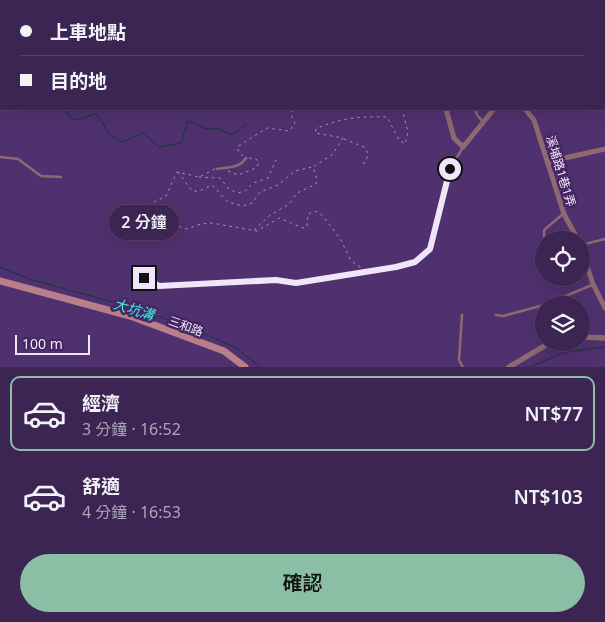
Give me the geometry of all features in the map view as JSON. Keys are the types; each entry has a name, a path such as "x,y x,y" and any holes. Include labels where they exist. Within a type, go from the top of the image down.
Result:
{"main road":[{"name":"三和路","path":"0,281 130,316 224,351 245,367"}],"street":[{"path":"446,110 454,138 463,147 493,110"},
{"name":"溪埔路1巷1弄","path":"526,110 534,120 564,214 573,231"},
{"path":"547,162 605,149"},
{"path":"590,274 605,308"},
{"path":"590,337 605,338"},
{"path":"508,367 536,351"}],"lane":[{"path":"475,110 483,122"},
{"path":"144,278 159,286 276,280 296,283 415,262 430,249 450,169 463,147"},
{"path":"0,157 18,159 41,176 61,177"},
{"path":"217,169 233,167 243,162 246,158"},
{"path":"544,231 564,214"},
{"path":"590,244 605,240"},
{"path":"565,296 593,284"},
{"path":"496,315 503,316 535,307"},
{"path":"462,315 459,360 463,367"}],"path":[{"path":"199,177 217,169 238,175 247,173 259,163 256,159 246,158 239,152 237,147 267,128 289,131 295,124 291,114 293,110"},
{"path":"360,165 366,162 368,153 364,147 343,138 319,136 315,133 316,129 330,122 370,116 387,118 399,140 405,144 408,132 402,110"},
{"path":"177,172 192,191 199,191 212,185 228,202 243,206 252,203 260,192 278,185 295,171 313,167 332,155 343,138"},
{"path":"177,172 199,177 220,178 230,189 238,193 245,192 253,183 268,178 276,160"},
{"path":"254,230 269,216 289,204 297,193 316,184 317,180 313,167"},
{"path":"177,172 166,196 144,207 142,212 148,216 187,229 201,224 212,223 239,230 261,231 279,218 303,228 307,227 308,214 315,211 324,216 341,240 351,261 361,265 365,272"}],"waterway":[{"path":"65,110 71,118 78,120 95,114 100,118 108,133 122,142 143,133 159,147 181,143 188,121 206,129 219,129 231,135 247,124"},
{"name":"大坑溝","path":"0,267 29,279 135,308 192,328 236,348 260,367"},
{"name":"大坑溝","path":"530,367 565,352 605,347"}],"route":[{"path":"144,278 159,286 179,283 276,280 296,283 396,267 415,262 430,249 450,169"}]}
